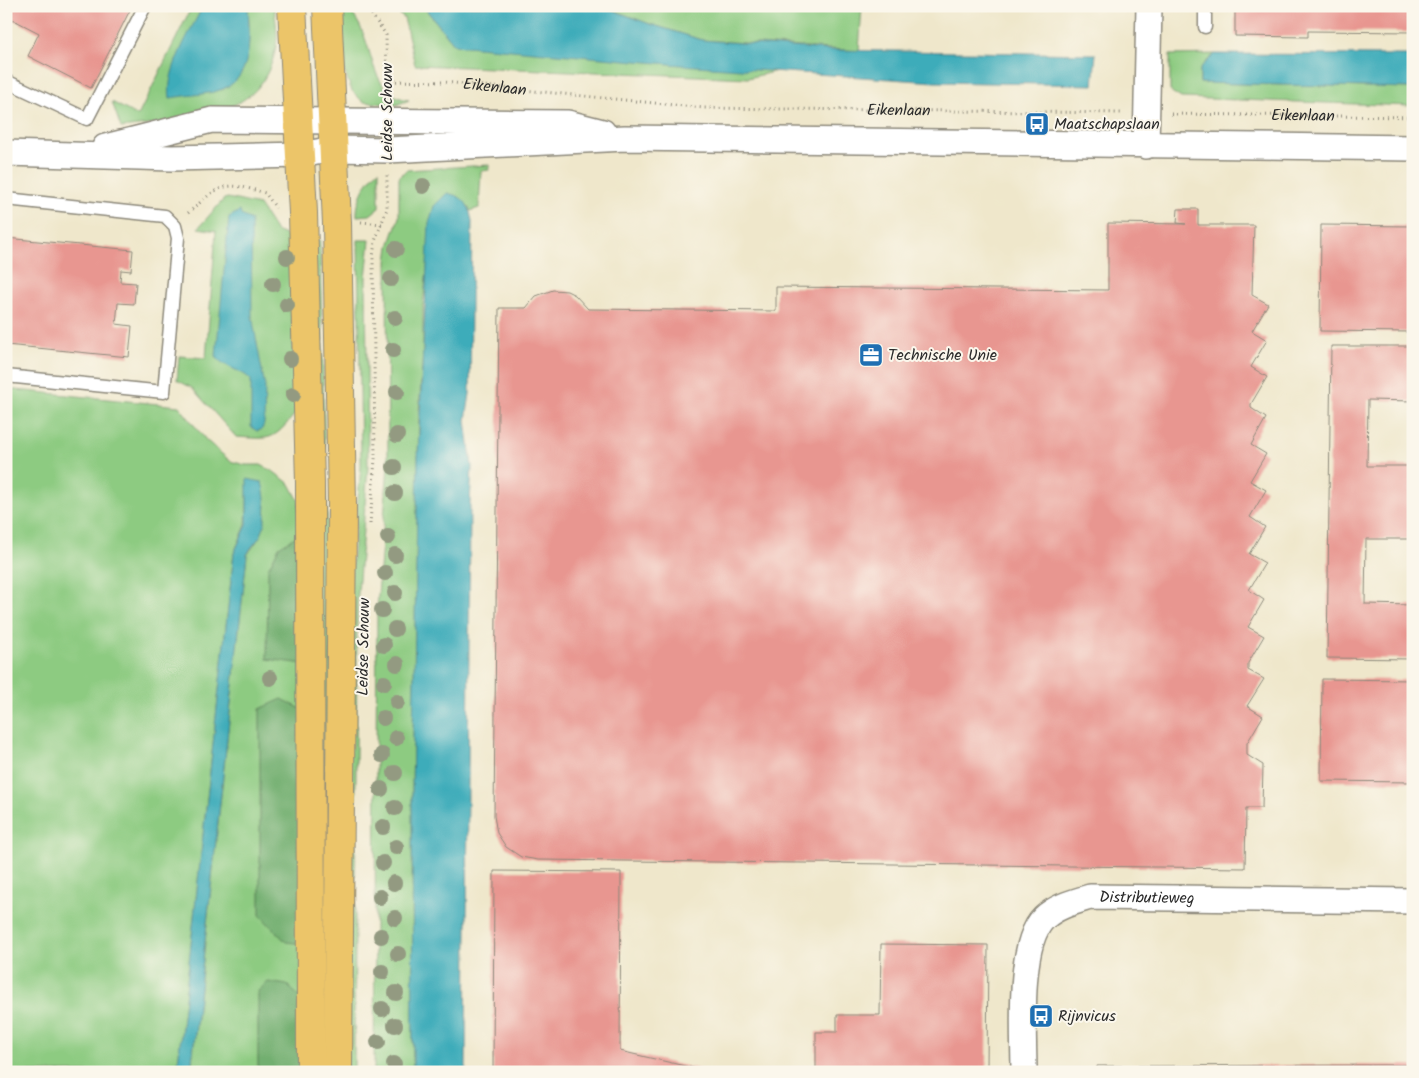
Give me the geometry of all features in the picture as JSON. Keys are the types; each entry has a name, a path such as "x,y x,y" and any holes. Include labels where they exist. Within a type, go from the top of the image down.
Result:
{"main road":[{"path":"292,6 303,223 310,502 311,1072"},
{"name":"Leidse Schouw","path":"328,6 334,150 342,505 338,1072"}],"street":[{"path":"1146,146 1149,6"},
{"path":"77,154 212,120 298,121"},
{"name":"Eikenlaan","path":"298,121 568,123 624,138"},
{"name":"Eikenlaan","path":"300,155 334,150 388,150 624,138 1413,148"},
{"path":"6,152 172,158 300,155"},
{"name":"Distributieweg","path":"1024,1072 1026,959 1032,938 1044,918 1062,906 1090,896 1413,901"}],"lane":[{"path":"6,81 88,119 145,6"},
{"path":"1205,6 1205,27"},
{"path":"6,199 165,216 175,226 178,238 164,392 6,376"}],"path":[{"name":"Leidse Schouw","path":"366,6 386,35 387,123"},
{"name":"Eikenlaan","path":"386,82 444,82 704,108 1413,117"},
{"name":"Leidse Schouw","path":"369,532 375,459 374,258 375,241 387,209 388,150"},
{"path":"175,226 221,186 230,185 265,193 283,220 290,223 303,223"},
{"path":"336,222 382,224"}],"green space":[{"path":"192,6 203,6 177,60 222,90 232,83 244,64 249,41 248,6 274,6 277,33 276,45 269,69 261,84 238,103 223,109 188,119 121,128 112,102 138,116"},
{"path":"389,6 423,6 455,45 777,71 748,78 415,65 404,18"},
{"path":"602,6 862,6 859,51 702,40 647,23"},
{"path":"349,9 362,30 373,64 382,83 397,97 409,100 396,105 363,102 352,91 343,68 340,20"},
{"path":"1215,54 1200,68 1200,83 1413,88 1413,106 1181,98 1170,91 1170,55"},
{"path":"489,165 489,170 481,171 479,208 470,211 469,207 447,193 434,206 423,305 423,351 419,412 412,794 413,1072 374,1072 377,608 388,465 387,261 389,246 399,217 399,177 406,170"},
{"path":"379,170 379,208 370,215 357,216 358,204 363,191 370,179"},
{"path":"228,198 259,205 276,231 290,237 295,414 281,430 270,437 264,438 236,437 192,388 177,380 179,356 206,358 216,231 198,228 224,199"},
{"path":"311,240 320,240 326,502 332,577 330,957 321,1072"},
{"path":"358,240 370,240 366,278 368,467 357,605 354,1072 344,1072 348,606 361,466"},
{"path":"6,389 179,406 206,440 230,461 245,465 261,465 274,472 290,484 299,501 304,1072 191,1072 247,555 257,541 248,479 246,525 234,553 177,1072 6,1072"},
{"path":"303,532 304,664 267,659 268,569 279,547"},
{"path":"282,699 305,711 305,944 286,942 260,915 260,709"},
{"path":"268,982 287,985 305,1002 304,1072 258,1072 258,991"}],"water":[{"path":"203,6 248,6 249,41 245,64 241,74 233,83 223,89 204,94 170,98 169,87 175,63"},
{"path":"423,6 602,6 647,23 702,40 829,50 1096,54 1093,85 935,82 681,65 455,45"},
{"path":"1215,54 1413,55 1413,88 1200,83 1200,68"},
{"path":"447,193 465,202 468,206 472,222 470,394 466,420 472,467 470,504 466,1072 413,1072 412,794 418,454 429,223 434,206"},
{"path":"240,211 241,215 251,220 252,316 265,387 264,424 262,429 257,431 251,427 251,380 222,363 216,356 229,217"},
{"path":"247,479 262,482 265,502 265,523 261,535 247,555 191,1070 177,1072 234,553 247,525"}],"building":[{"path":"6,6 132,6 91,88 28,56 39,33 6,16"},
{"path":"1235,6 1413,6 1413,32 1308,31 1308,37 1235,36"},
{"path":"1178,209 1198,209 1198,225 1254,225 1252,295 1268,304 1252,331 1267,340 1251,367 1267,377 1251,404 1251,408 1266,418 1251,445 1266,454 1250,481 1266,490 1250,517 1265,527 1249,554 1265,563 1249,590 1264,600 1248,627 1264,636 1248,663 1248,670 1264,679 1247,706 1263,716 1247,743 1247,755 1263,765 1262,808 1246,808 1245,868 538,860 521,857 506,847 497,833 494,816 499,308 526,308 536,296 553,290 567,291 575,295 588,309 776,311 776,287 1108,290 1108,223 1186,224 1177,223"},
{"path":"1321,225 1413,226 1413,332 1320,331"},
{"path":"6,238 133,250 131,271 121,270 120,282 136,283 134,304 118,303 116,324 132,326 129,357 6,345"},
{"path":"1331,346 1413,346 1413,401 1368,400 1367,466 1413,466 1413,539 1366,539 1365,604 1413,605 1413,659 1327,658"},
{"path":"1322,679 1413,680 1413,782 1321,781"},
{"path":"494,871 621,872 620,1051 711,1072 493,1072"},
{"path":"881,944 988,945 987,1072 816,1072 816,1032 837,1032 837,1015 880,1015"},
{"path":"1413,1065 1413,1072 1097,1072 1097,1066"}],"place":[{"name":"Maatschapslaan","path":"1037,124"},
{"name":"Technische Unie","path":"871,355"},
{"name":"Rijnvicus","path":"1041,1016"}]}
